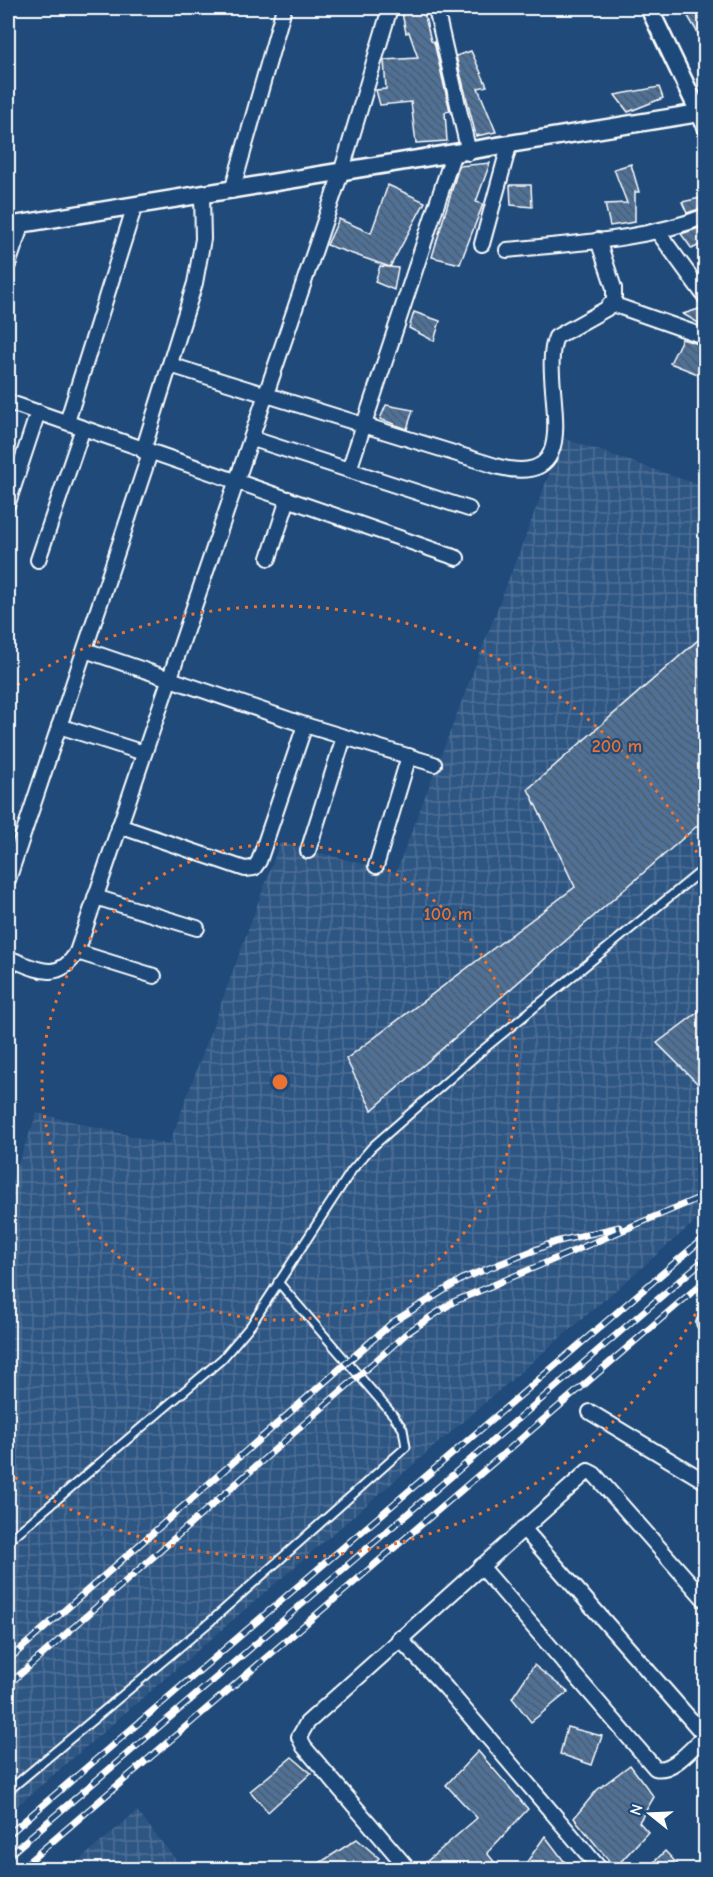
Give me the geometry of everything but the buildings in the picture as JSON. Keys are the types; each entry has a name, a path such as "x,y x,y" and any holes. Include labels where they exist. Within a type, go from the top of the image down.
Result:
{"street":[{"path":"232,190 284,8"},
{"path":"8,958 39,969 57,971 66,967 76,952 253,439 341,173 390,8"},
{"path":"8,265 15,225 509,146 702,120 649,8"},
{"path":"349,470 461,154 437,13"},
{"path":"482,244 509,146"},
{"path":"8,880 85,650 147,452 199,263 203,238 202,195"},
{"path":"67,422 135,205"},
{"path":"507,250 658,232 705,216"},
{"path":"658,232 705,298"},
{"path":"598,240 614,288 612,304"},
{"path":"170,365 499,467 521,471 538,467 550,454 556,433 550,355 556,337 612,304 705,337"},
{"path":"8,402 457,558"},
{"path":"8,503 38,412"},
{"path":"38,560 83,428"},
{"path":"253,439 469,509"},
{"path":"269,558 288,499"},
{"path":"85,650 305,725 434,764"},
{"path":"119,826 245,869 254,868 259,861 305,725"},
{"path":"59,726 144,753"},
{"path":"308,850 344,737"},
{"path":"376,866 409,756"},
{"path":"95,897 197,928"},
{"path":"76,952 154,976"},
{"path":"590,1412 705,1482"},
{"path":"409,1869 304,1747 299,1737 307,1723 399,1638 582,1474 591,1472 705,1601"},
{"path":"481,1566 655,1768 670,1766 705,1736 523,1528"},
{"path":"399,1638 601,1869"}],"lane":[{"path":"8,1541 222,1359 251,1324 352,1170 372,1148 479,1053 705,867"},
{"path":"8,1791 220,1613 406,1447 403,1429 393,1415 278,1282"}],"shaded area":[{"path":"563,438 705,487 706,1183 695,1192 705,1205 705,1213 8,1814 8,1191 37,1113 169,1145 280,843 396,872"},
{"path":"137,1811 183,1869 69,1869"}],"railway":[{"path":"8,1685 407,1333 453,1302 706,1195"},
{"path":"8,1660 393,1322 464,1278 555,1242 619,1227"},
{"path":"8,1835 706,1236"},
{"path":"8,1856 706,1258"},
{"path":"19,1870 706,1280"}]}
